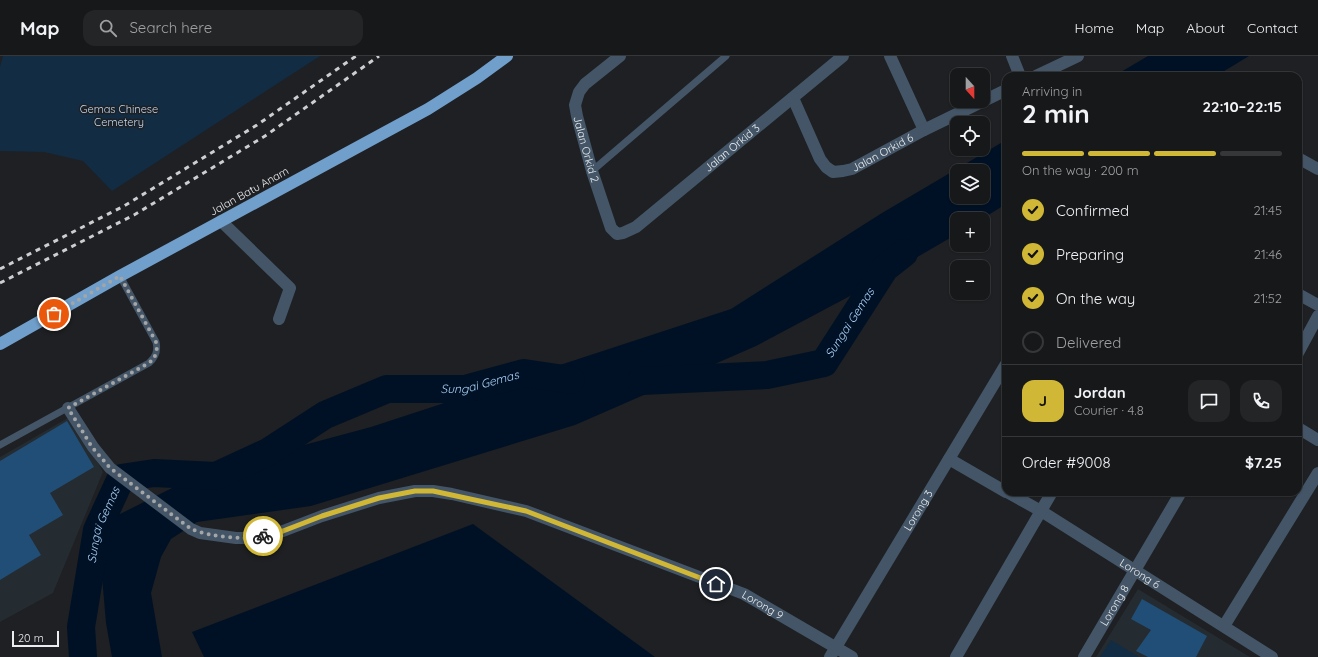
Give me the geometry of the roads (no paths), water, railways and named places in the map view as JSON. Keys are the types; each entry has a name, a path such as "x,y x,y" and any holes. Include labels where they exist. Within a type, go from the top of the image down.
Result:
{"highway":[{"name":"Jalan Batu Anam","path":"0,344 120,276 428,109 477,78 507,56"}],"street":[{"name":"Jalan Orkid 2","path":"617,234 611,228 592,171 575,105 578,92 585,84 620,56"},
{"name":"Jalan Orkid 3","path":"617,234 636,227 843,56"},
{"path":"890,56 924,130"},
{"path":"1012,56 1018,72"},
{"path":"1044,72 1078,56"},
{"name":"Jalan Orkid 6","path":"793,98 820,159 826,167 833,172 852,169 924,130 1002,92"},
{"path":"1302,160 1318,170"},
{"path":"221,221 290,288 279,319"},
{"path":"1302,296 1318,305"},
{"path":"1302,346 1318,316"},
{"name":"Lorong 3","path":"833,652 1002,371"},
{"name":"Lorong 9","path":"68,408 92,447 110,468 191,529 200,533 236,538 256,538 283,531 322,516 379,498 415,491 433,491 526,511 744,594 833,652 852,657"},
{"path":"1302,430 1318,440"},
{"name":"Lorong 6","path":"949,459 1002,490"},
{"path":"1224,626 1318,473"},
{"name":"Lorong 6","path":"1013,496 1041,511 1272,657"},
{"path":"956,657 1050,496"},
{"name":"Lorong 8","path":"1084,657 1136,571 1179,496"}],"lane":[{"path":"592,171 726,56"},
{"path":"0,445 154,360 157,348 156,342 120,276"}],"water":[{"path":"1148,56 1249,56 1223,72 1121,72"},
{"path":"1002,142 1002,206 990,214 990,212 950,212 950,238 850,296 756,346 575,425 311,506 197,522 171,539 161,557 151,593 162,657 112,657 106,623 101,565 100,524 178,485 263,456 371,427 731,309 882,213 950,173 950,204 990,204 990,164 965,164 979,156 990,156 990,149"},
{"path":"473,524 655,657 204,657 192,632"}],"waterway":[{"name":"Sungai Gemas","path":"641,381 767,375 824,363 885,268 904,253"},
{"name":"Sungai Gemas","path":"83,657 81,627 97,530 121,478 154,473 216,476 268,452 325,415 387,389 465,389 524,373 571,380"}],"railway":[{"path":"0,269 124,206 257,125 356,56"},
{"path":"0,283 134,215 265,136 379,56"}],"park label":[{"name":"Gemas Chinese Cemetery","path":"119,115"}]}
